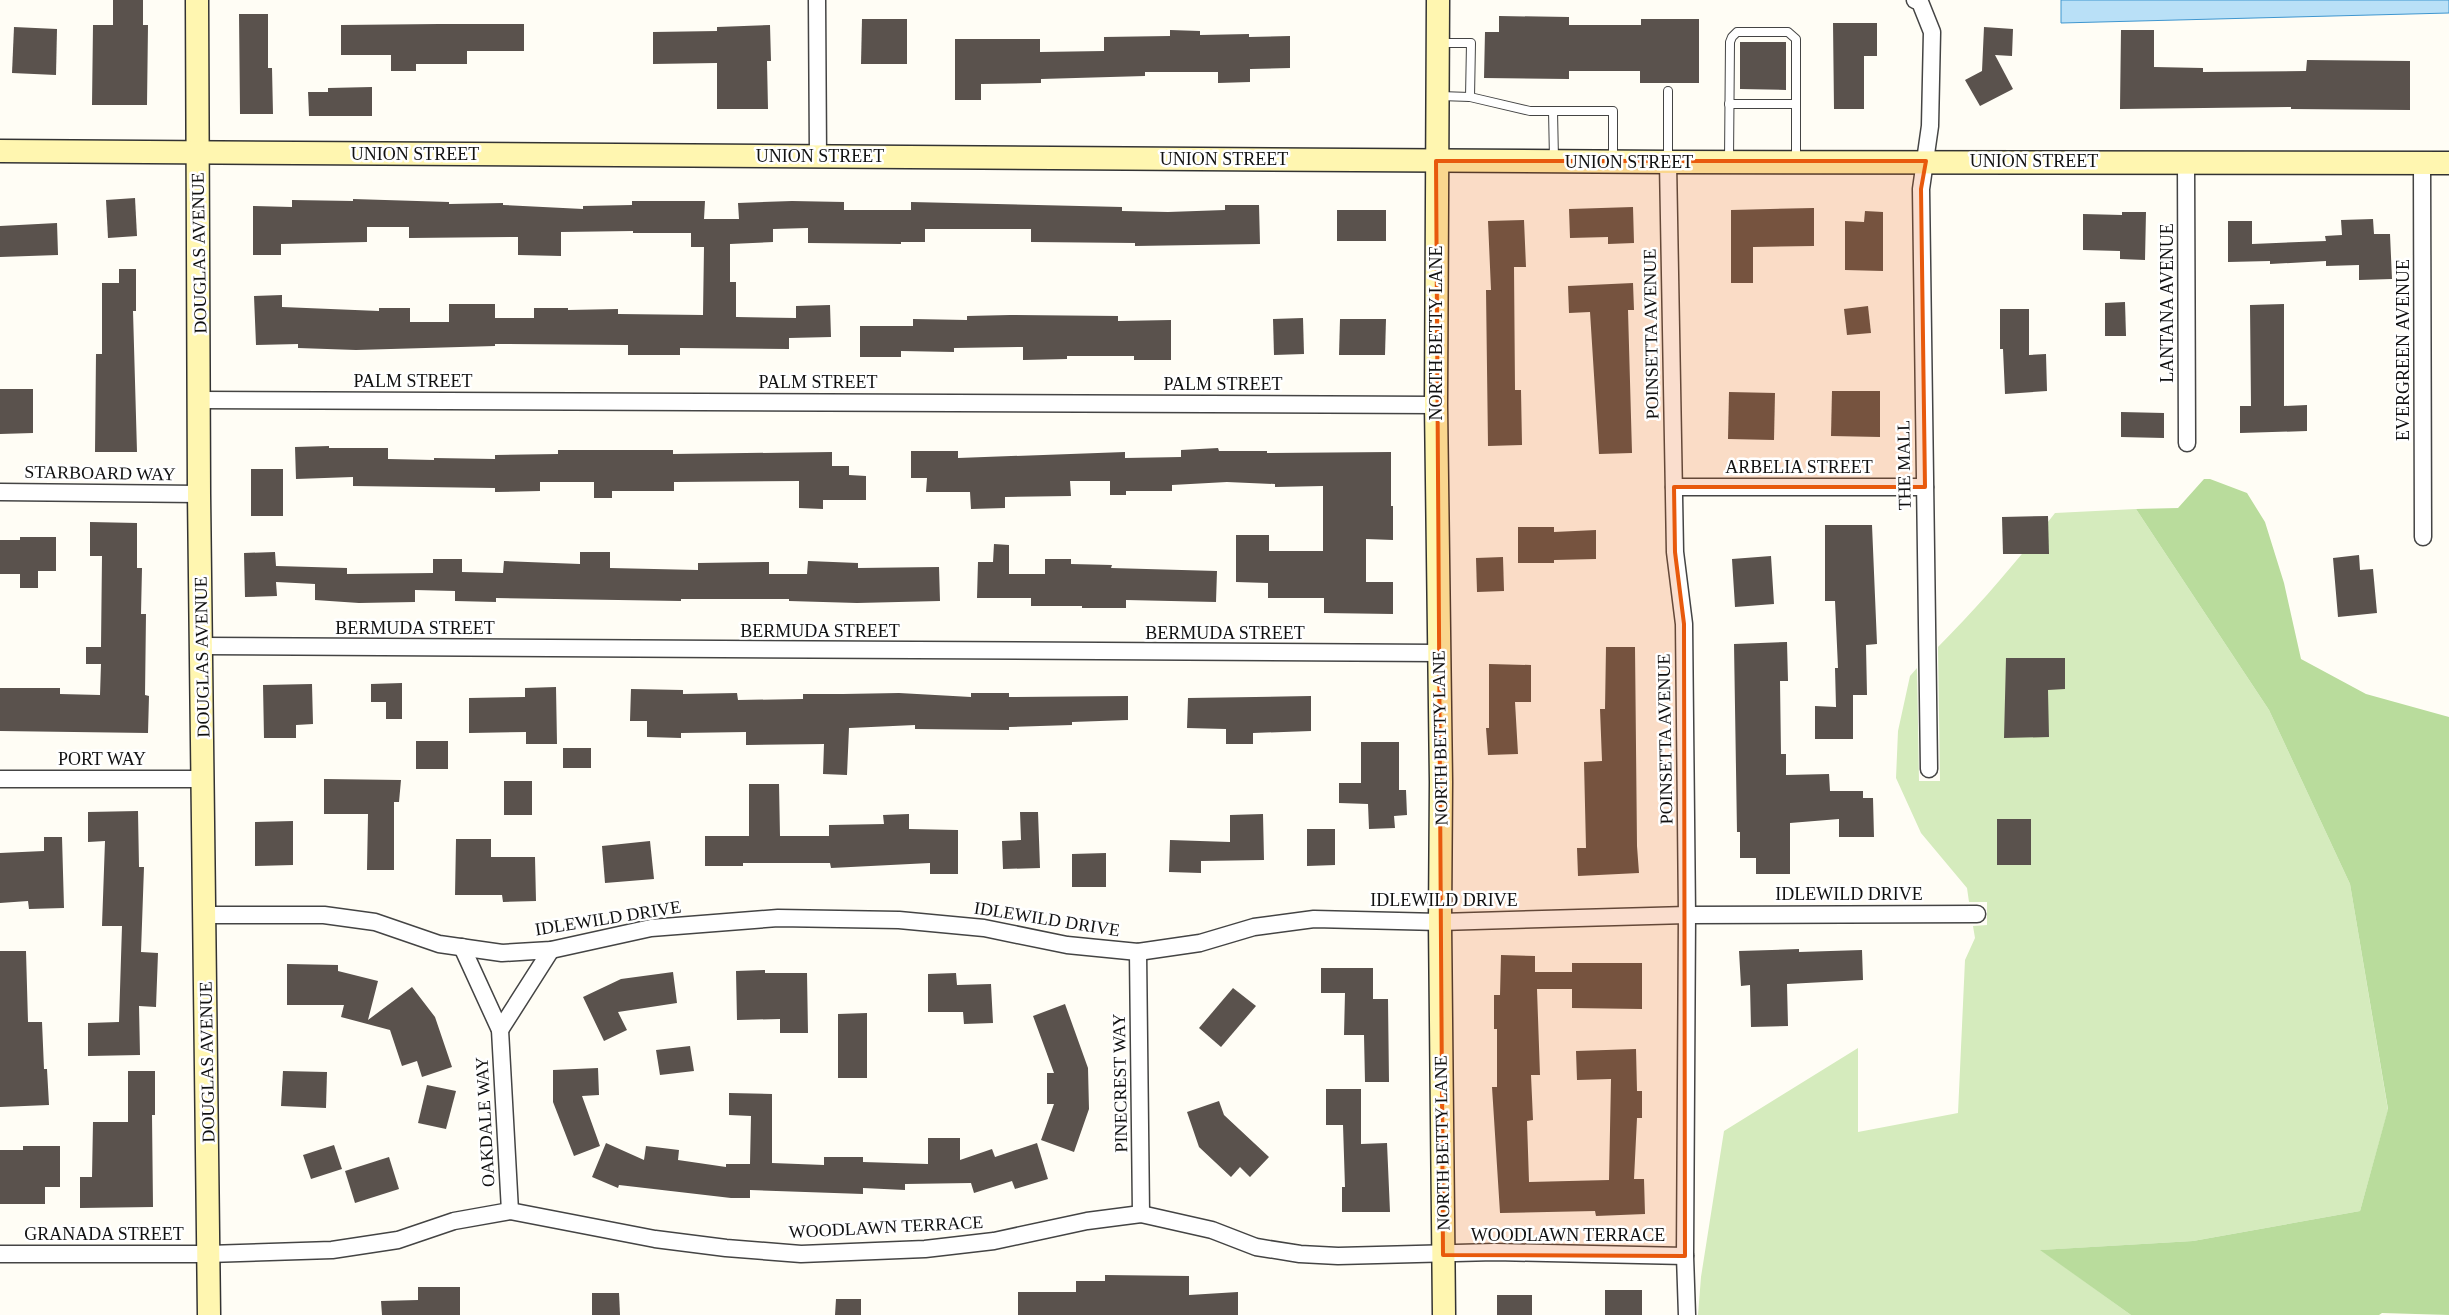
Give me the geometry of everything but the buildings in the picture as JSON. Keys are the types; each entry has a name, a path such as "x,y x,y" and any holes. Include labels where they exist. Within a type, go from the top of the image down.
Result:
{"street":[{"name":"DOUGLAS AVENUE","path":"197,0 199,494 204,779 209,1315"},
{"path":"817,0 818,156"},
{"name":"NORTH BETTY LANE","path":"1438,0 1436,405 1441,782 1440,922 1444,1315"},
{"name":"THE MALL","path":"1915,0 1920,2 1932,32 1930,126 1921,189 1929,769"},
{"name":"UNION STREET","path":"0,151 1554,162 2449,163"},
{"name":"POINSETTA AVENUE","path":"1668,162 1675,552 1684,624 1687,915 1685,1256 1687,1315"},
{"name":"LANTANA AVENUE","path":"2186,162 2187,443"},
{"name":"EVERGREEN AVENUE","path":"2422,163 2423,537"},
{"name":"PALM STREET","path":"200,400 1436,405"},
{"name":"ARBELIA STREET","path":"1674,488 1925,487"},
{"name":"STARBOARD WAY","path":"0,492 199,494"},
{"name":"BERMUDA STREET","path":"202,646 1438,653"},
{"name":"PORT WAY","path":"0,779 204,779"},
{"name":"IDLEWILD DRIVE","path":"205,915 324,915 375,922 439,944 502,953 551,950 651,928 778,918 899,920 984,928 1067,945 1138,952 1200,943 1254,927 1314,919 1440,922 1687,915 1976,914"},
{"name":"OAKDALE WAY","path":"462,947 500,1030 510,1211"},
{"path":"500,1030 551,950"},
{"name":"PINECREST WAY","path":"1138,952 1141,1214"},
{"name":"WOODLAWN TERRACE","path":"208,1254 341,1248 398,1240 454,1221 510,1211 656,1239 726,1248 801,1254 925,1249 994,1242 1087,1221 1141,1214 1212,1230 1256,1247 1300,1254 1338,1256 1443,1255 1495,1252 1685,1256"},
{"name":"GRANADA STREET","path":"0,1254 208,1254"}],"lane":[{"path":"1728,162 1732,37 1737,32 1788,32 1796,39 1796,162"},
{"path":"1437,43 1471,43 1470,97"},
{"path":"1668,91 1668,162"},
{"path":"1437,96 1470,97 1530,111 1613,111 1613,162"},
{"path":"1729,104 1796,104"},
{"path":"1553,111 1554,162"}],"highlighted area":[{"path":"1436,161 1926,161 1921,189 1925,487 1674,487 1675,552 1684,624 1685,1256 1443,1255"}],"green space":[{"path":"2204,479 2210,479 2247,493 2265,522 2284,583 2301,659 2366,694 2449,717 2449,1315 2382,1313 2379,1315 2131,1315 2040,1250 2193,1241 2360,1211 2388,1109 2350,884 2269,710 2136,509 2178,508"},
{"path":"2136,509 2269,710 2350,884 2388,1110 2360,1211 2193,1241 2041,1250 2131,1315 1698,1315 1701,1277 1724,1131 1858,1048 1858,1132 1958,1113 1965,960 1975,938 1973,926 1987,925 1987,902 1969,902 1967,888 1921,833 1896,778 1898,731 1910,676 1917,668 1919,781 1940,781 1938,647 1998,582 2055,513"}],"water":[{"path":"2061,0 2449,0 2449,13 2061,23"}]}
